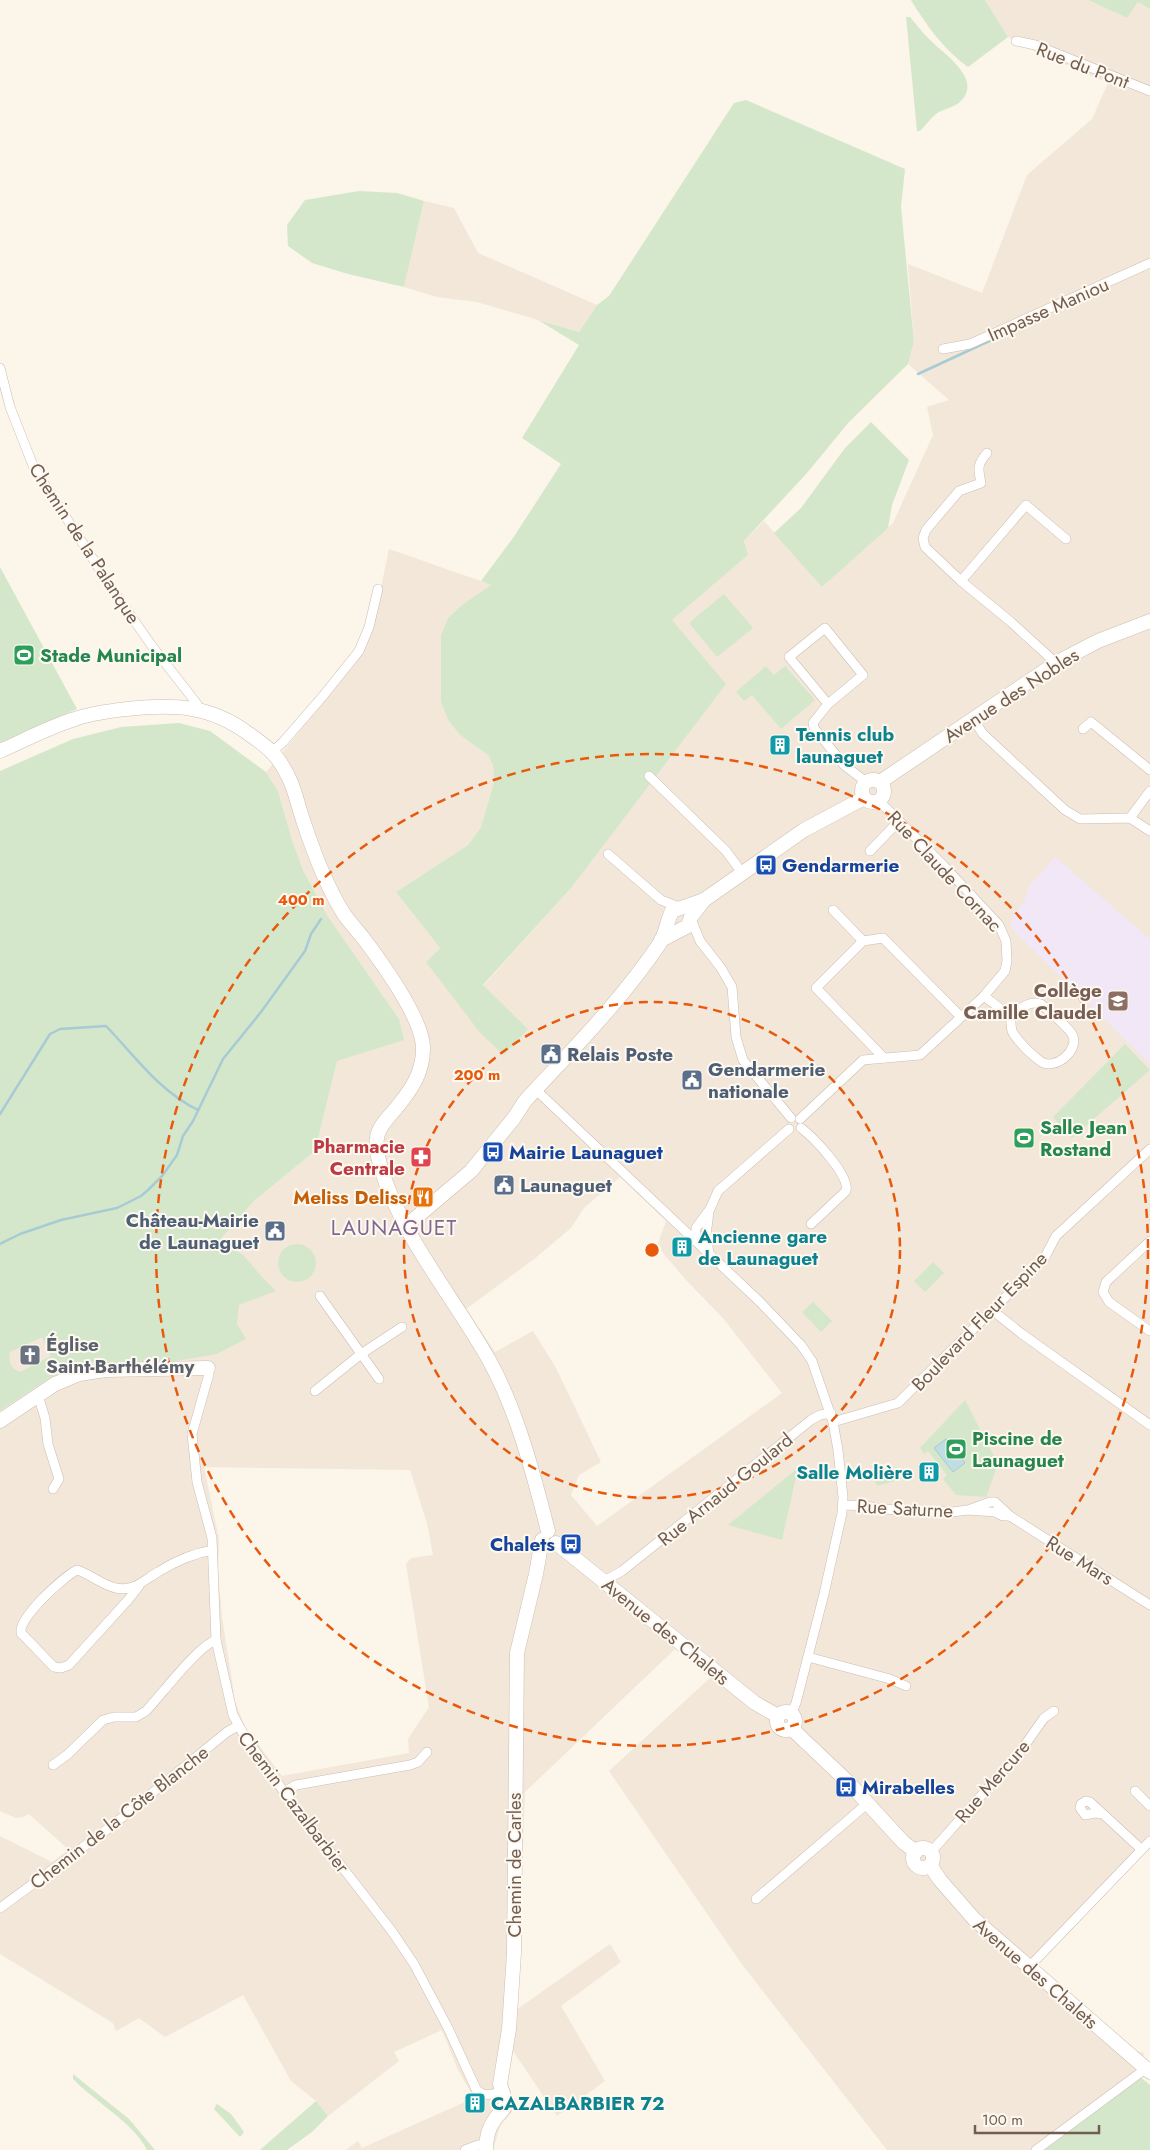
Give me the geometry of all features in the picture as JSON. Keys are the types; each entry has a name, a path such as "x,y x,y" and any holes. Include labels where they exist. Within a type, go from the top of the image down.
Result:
{"street":[{"name":"Rue du Pont","path":"1016,41 1034,45 1150,91"},
{"name":"Impasse Maniou","path":"943,349 970,344 1150,262"},
{"name":"Chemin de la Palanque","path":"0,368 10,407 34,468 117,596 152,646 197,704"},
{"path":"987,453 980,461 978,468 981,483 959,491 926,530 923,538 925,547 961,581 1011,622 1056,663"},
{"path":"961,581 1026,505 1066,538"},
{"path":"272,752 323,696 359,651 370,627 378,589"},
{"name":"Avenue des Nobles","path":"873,782 973,719 1056,663 1098,641 1150,621"},
{"path":"828,704 790,657 825,628 863,675 828,704 815,717 812,723 844,765 873,782 884,792 879,801 871,803 864,798 862,790 873,782"},
{"path":"0,751 74,719 113,711 183,706 213,713 272,752 294,792 311,844 328,885 344,914 375,954 413,1015 419,1029 423,1045 419,1074 409,1092 378,1131 376,1140 382,1171 406,1226 498,1376 516,1426 550,1540"},
{"path":"973,719 983,734 1065,810 1080,819 1130,818 1150,832"},
{"path":"1083,729 1092,722 1150,770"},
{"path":"649,776 726,851 743,874"},
{"path":"1130,818 1150,791"},
{"path":"406,1226 471,1171 536,1089 613,1006 638,976 661,940 681,918 804,830 864,798"},
{"name":"Rue Claude Cornac","path":"797,1122 864,1060 920,1055 984,996 1004,970 1007,961 1004,933 943,865 879,801"},
{"path":"870,851 899,821"},
{"path":"608,854 681,918 721,968 732,987 736,1037 743,1060 842,1172 847,1186 846,1191 811,1224"},
{"path":"833,910 863,941"},
{"path":"884,1058 816,988 863,941 883,938 961,1017"},
{"path":"984,996 1010,1018 1013,1033 1041,1062 1055,1064 1072,1050 1072,1034 1041,1004 1035,1002 1026,1004 1010,1018"},
{"path":"536,1089 769,1311 801,1345 812,1361 833,1422 843,1491 843,1505 808,1657 788,1711"},
{"path":"695,1240 696,1228 710,1209 718,1191 789,1128 788,1123 797,1122"},
{"name":"Boulevard Fleur Espine","path":"833,1422 898,1403 1044,1258 1056,1236 1150,1149"},
{"path":"709,1252 706,1236 710,1209"},
{"path":"1150,1241 1106,1282 1103,1292 1109,1302 1150,1331"},
{"path":"320,1296 378,1379"},
{"path":"992,1310 1022,1334 1150,1425"},
{"path":"315,1391 360,1354 402,1327"},
{"path":"0,1421 61,1381 92,1371 208,1368"},
{"name":"Chemin Cazalbarbier","path":"208,1368 209,1374 192,1434 197,1482 208,1521 213,1550 216,1640 233,1715 238,1726 284,1792 391,1930 414,1964 448,2028 476,2089 480,2094 487,2095 502,2090"},
{"path":"38,1395 45,1418 48,1444 59,1479 53,1489"},
{"name":"Rue Arnaud Goulard","path":"609,1585 622,1571 811,1420 820,1415 831,1413"},
{"name":"Rue Saturne","path":"843,1505 934,1511 968,1510 995,1512 1003,1516 1010,1516"},
{"name":"Rue Mars","path":"1010,1516 1150,1605"},
{"name":"Chemin de Carles","path":"486,2148 491,2125 506,2107 500,2075 509,2029 514,1954 517,1653 536,1574 548,1552 550,1540"},
{"name":"Avenue des Chalets","path":"550,1540 756,1703 788,1711 777,1723 781,1729 791,1728 868,1803 903,1842 916,1852 914,1861 918,1866 924,1868 931,1858"},
{"path":"138,1586 115,1588 77,1570 63,1578 22,1622 21,1633 54,1667 61,1668 69,1665 128,1600 138,1586 158,1571 201,1552 213,1550"},
{"name":"Rue Arnaud Goulard","path":"609,1585 622,1571"},
{"path":"53,1765 67,1755 103,1720 114,1717 136,1717 146,1711 199,1652 210,1642 216,1640"},
{"path":"808,1657 890,1679 906,1686"},
{"name":"Rue Mercure","path":"931,1858 1020,1752 1044,1718 1054,1711"},
{"name":"Chemin de la Côte Blanche","path":"0,1908 110,1828 228,1732 238,1726"},
{"path":"284,1792 296,1785 410,1765 418,1762 427,1752"},
{"path":"1135,1791 1150,1806"},
{"path":"756,1899 868,1803"},
{"path":"1103,1814 1141,1849"},
{"path":"1028,1968 1150,1841"},
{"name":"Avenue des Chalets","path":"931,1858 940,1880 974,1919 1028,1968 1149,2068"},
{"path":"1036,2150 1149,2068"},
{"path":"465,2150 478,2146 486,2148"}],"shaded area":[{"path":"985,0 1088,0 1127,18 1138,2 1150,9 1150,1848 1036,1966 1132,2050 1144,2053 1139,2076 1040,2150 887,2150 741,1963 609,1771 710,1678 675,1649 525,1792 516,2010 610,1944 621,1962 561,2006 605,2081 557,2116 513,2051 508,2083 515,2105 500,2126 493,2150 346,2150 358,2141 362,2148 474,2098 458,2070 442,2030 394,2052 399,2061 328,2116 316,2101 291,2081 243,1995 165,2037 139,2018 116,2031 113,2023 0,1954 0,1836 52,1862 69,1850 29,1814 16,1818 0,1811 0,1349 219,1241 254,1201 315,1151 337,1060 399,1019 327,915 303,870 278,791 266,772 355,664 371,636 389,549 492,585 462,605 448,618 441,635 441,702 448,720 460,735 488,755 493,765 494,782 481,827 468,845 396,892 440,948 426,962 528,1029 483,986 571,888 672,620 748,555 744,541 764,521 822,587 893,523 933,435 927,407 949,400 908,364 914,342 908,264 982,293 1027,175 1092,119 1108,83 1032,50 1008,37","holes":["620,1177 666,1221 657,1246 686,1280 722,1317 782,1393 597,1526 571,1495 579,1475 601,1462 556,1368 533,1331 495,1352 466,1309 534,1259 571,1228 584,1208","204,1467 410,1470 427,1523 433,1555 411,1558 406,1564 429,1707 408,1739 409,1753 282,1776 245,1727 235,1701 222,1617 218,1571 219,1539"]},
{"path":"424,201 454,208 478,253 597,305 579,332 477,302 437,297 404,287"},
{"name":"Collège Camille Claudel","path":"1055,857 1150,939 1150,1064 1011,928 1012,916 1024,902 1029,886"}],"green space":[{"path":"911,0 985,0 1008,37 968,67 936,37"},
{"path":"1088,0 1150,0 1150,9 1138,2 1127,18"},
{"path":"906,17 910,17 928,38 950,58 964,75 967,84 966,93 960,102 936,114 920,131 917,131"},
{"path":"746,100 905,169 901,207 914,342 908,364 849,422 807,473 744,541 748,555 672,620 726,684 571,888 483,985 528,1029 504,1055 481,1034 426,962 440,948 396,892 468,845 481,827 494,782 493,765 488,755 460,735 448,720 441,702 441,635 448,618 462,605 491,585 481,581 513,538 561,464 522,438 579,345 538,320 579,332 597,305 609,296 734,103"},
{"path":"359,191 397,193 424,201 404,287 348,274 312,263 288,246 287,225 305,200"},
{"path":"871,422 909,460 892,505 888,528 822,587 774,533 801,508 845,448"},
{"name":"Stade Municipal","path":"0,567 77,709 0,743"},
{"path":"724,594 753,628 717,657 689,623"},
{"path":"766,666 774,675 785,666 815,700 781,729 752,695 744,701 736,692"},
{"path":"179,723 210,731 266,772 278,791 303,870 327,915 399,1019 404,1040 337,1061 315,1151 254,1201 219,1241 243,1255 276,1291 239,1305 237,1324 246,1339 217,1354 170,1362 84,1363 51,1377 0,1411 0,771 73,739 121,727","holes":["42,1337 51,1356 20,1372 12,1367 9,1359 10,1352"]},
{"path":"1125,1044 1150,1070 1072,1138 1053,1117"},
{"path":"297,1244 304,1245 310,1250 315,1256 315,1270 310,1276 304,1281 297,1282 290,1281 284,1276 279,1270 278,1263 279,1256 284,1250 290,1245"},
{"path":"933,1262 944,1273 925,1292 914,1281"},
{"path":"813,1302 832,1321 821,1332 802,1312"},
{"name":"Piscine de Launaguet","path":"965,1400 998,1464 986,1497 956,1495 943,1479 947,1475 928,1451 924,1454 920,1448"},
{"path":"897,1467 902,1479 877,1486 872,1475"},
{"path":"798,1468 782,1540 728,1525"},
{"path":"73,2074 129,2119 155,2150 147,2150 133,2130 82,2088 73,2079"},
{"path":"1139,2076 1150,2085 1150,2150 1040,2150"},
{"path":"316,2101 328,2116 312,2132 287,2150 260,2150"},
{"path":"217,2104 231,2114 244,2132 240,2137 214,2109"}],"water":[{"path":"946,1439 965,1463 953,1472 934,1448"}],"waterway":[{"path":"918,374 1013,330"},
{"path":"0,1244 20,1234 61,1220 117,1208 141,1196 162,1176 177,1155 183,1136 193,1121 223,1059 261,1012 305,951 311,934 321,919"},
{"path":"0,1114 50,1034 60,1029 106,1026 159,1083 198,1110"}],"place":[{"name":"Stade Municipal","path":"24,655"},
{"name":"Tennis club launaguet","path":"780,745"},
{"name":"Gendarmerie","path":"766,865"},
{"name":"Collège Camille Claudel","path":"1118,1001"},
{"name":"Relais Poste","path":"551,1054"},
{"name":"Gendarmerie nationale","path":"692,1080"},
{"name":"Salle Jean Rostand","path":"1024,1138"},
{"name":"Mairie Launaguet","path":"493,1152"},
{"name":"Pharmacie Centrale","path":"421,1157"},
{"name":"Launaguet","path":"504,1185"},
{"name":"Meliss Deliss","path":"423,1197"},
{"name":"Château-Mairie de Launaguet","path":"275,1231"},
{"name":"Ancienne gare de Launaguet","path":"682,1247"},
{"name":"Église Saint-Barthélémy","path":"30,1355"},
{"name":"Piscine de Launaguet","path":"956,1449"},
{"name":"Salle Molière","path":"929,1472"},
{"name":"Chalets","path":"571,1544"},
{"name":"Mirabelles","path":"846,1787"},
{"name":"CAZALBARBIER 72","path":"475,2103"}],"district":[{"name":"LAUNAGUET","path":"394,1228"}]}
